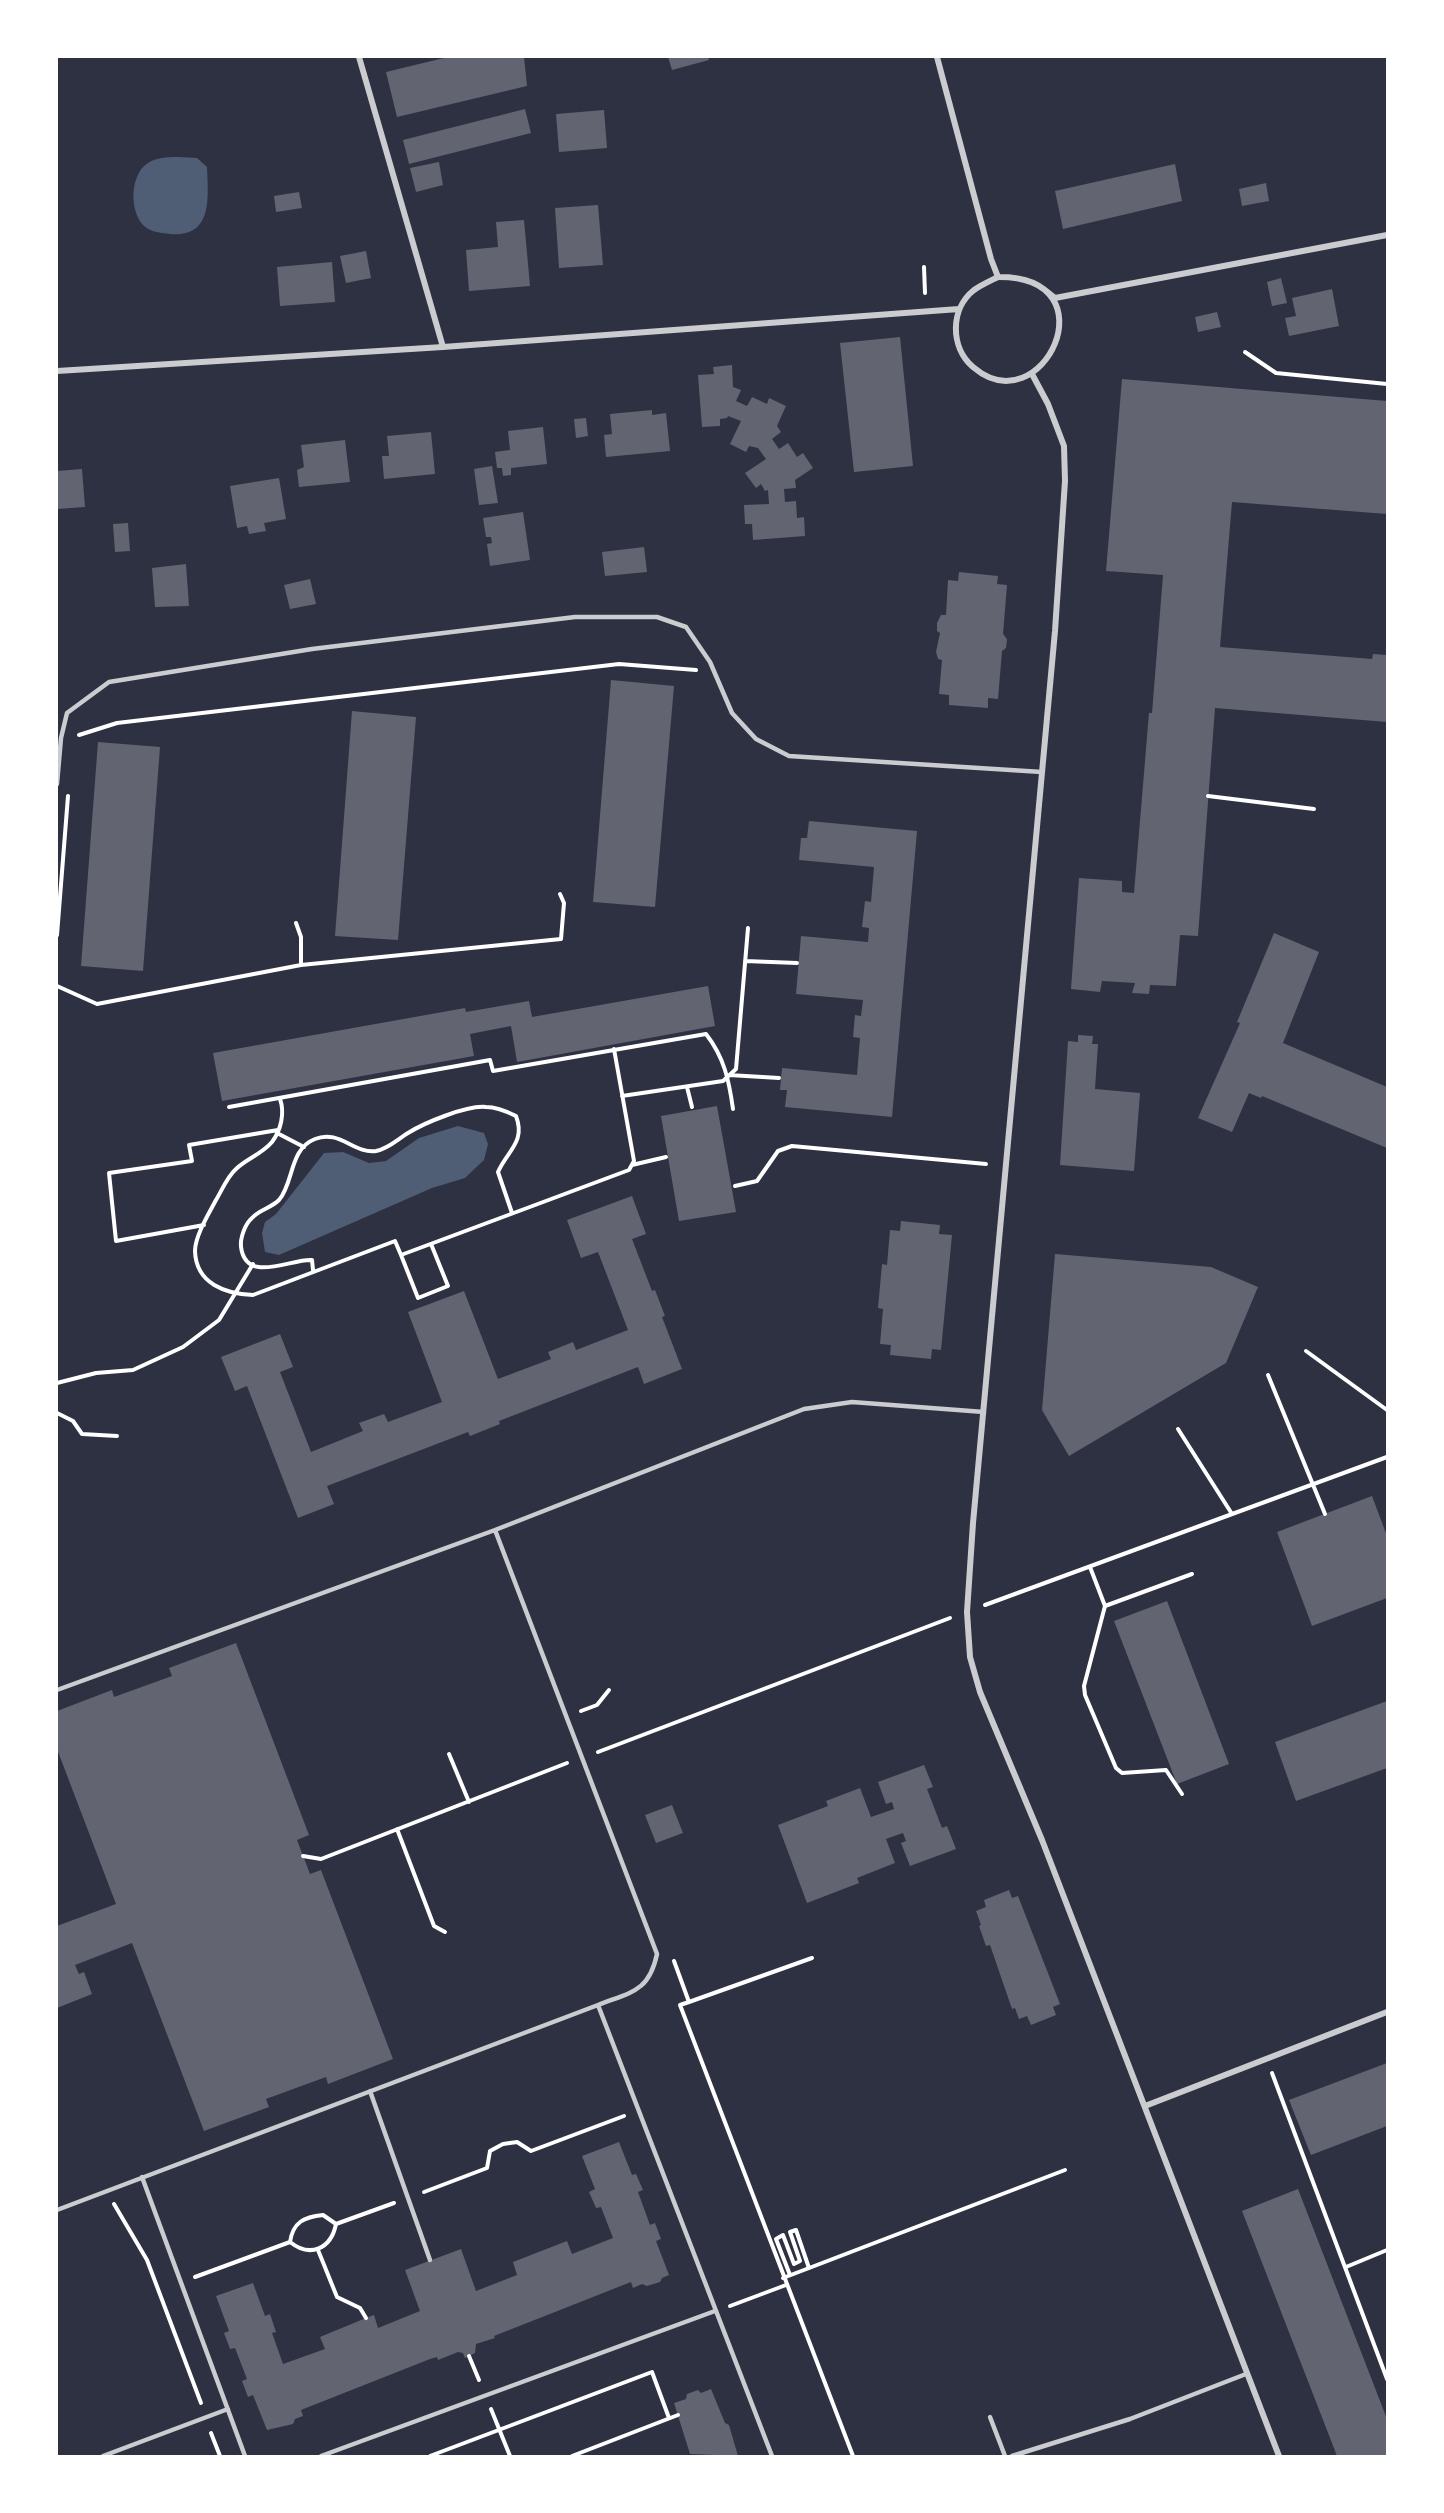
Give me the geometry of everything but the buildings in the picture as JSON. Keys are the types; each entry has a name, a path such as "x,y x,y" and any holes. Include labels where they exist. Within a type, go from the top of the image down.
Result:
{"street":[{"path":"359,57 443,347"},
{"path":"937,57 991,259 998,277"},
{"path":"1045,290 1059,315 1059,337 1054,349 1032,374 1005,381 977,370 967,362 956,341 955,325 959,309 973,291 998,277 1028,279 1045,290 1055,298 1387,234"},
{"path":"57,371 443,347 681,327 959,309"},
{"path":"1032,374 1056,420 1064,446 1065,482 1042,772 967,1612 970,1657 980,1692 1042,1840 1279,2456"},
{"path":"1145,2106 1387,2012"}],"lane":[{"path":"57,784 67,713 109,681 312,649 575,617 657,617 686,627 703,649 718,676 732,713 756,739 789,756 1042,772"},
{"path":"57,1690 495,1530 804,1409 852,1402 984,1412"},
{"path":"57,2210 598,2005 638,1989 653,1975 657,1954 580,1758 495,1530"},
{"path":"598,2005 772,2456"},
{"path":"370,2091 430,2260"},
{"path":"142,2177 245,2456"},
{"path":"321,2456 715,2311"},
{"path":"1012,2456 1130,2419 1246,2374"},
{"path":"103,2456 228,2409"},
{"path":"990,2417 1005,2456"}],"path":[{"path":"924,267 926,312"},
{"path":"1245,352 1276,373 1387,384"},
{"path":"75,746 77,735 117,723 599,666 619,664 697,670 701,679"},
{"path":"57,934 68,789"},
{"path":"1208,796 1314,809"},
{"path":"57,980 58,987 97,1004 301,965 561,939 564,903 560,894"},
{"path":"296,922 301,937 301,965"},
{"path":"622,1096 723,1081 736,1069 748,928"},
{"path":"745,961 796,963"},
{"path":"229,1107 490,1060 493,1071 706,1034 716,1047 729,1076 733,1109"},
{"path":"401,1255 629,1170 634,1161 614,1049"},
{"path":"729,1076 779,1078"},
{"path":"687,1086 692,1107"},
{"path":"280,1099 283,1108 277,1132 266,1148 236,1169 204,1225 195,1250 202,1275 218,1290 253,1295 395,1241 418,1298 448,1286 431,1244"},
{"path":"313,1271 312,1260 273,1268 253,1264 244,1257 241,1246 243,1234 250,1219 279,1200 285,1190 288,1176 304,1147 315,1139 329,1136 343,1139 359,1148 377,1151 409,1132 440,1119 483,1106 501,1109 516,1116 521,1128 514,1146 498,1172 512,1213"},
{"path":"204,1225 116,1241 110,1173 192,1161 189,1145 277,1132 304,1147"},
{"path":"735,1186 757,1181 778,1151 792,1146 986,1164"},
{"path":"632,1165 666,1157"},
{"path":"57,1383 96,1373 132,1370 169,1355 200,1337 219,1320 253,1264"},
{"path":"1306,1351 1387,1410"},
{"path":"1268,1375 1325,1514"},
{"path":"57,1413 73,1421 82,1434 117,1437"},
{"path":"1178,1429 1232,1514"},
{"path":"303,1856 321,1859 580,1758 967,1612 1387,1457"},
{"path":"1090,1567 1105,1606 1084,1686 1085,1695 1116,1768 1122,1773 1166,1770 1182,1794"},
{"path":"1105,1606 1192,1574"},
{"path":"584,1721 580,1711 597,1705 609,1690"},
{"path":"592,1742 600,1763"},
{"path":"449,1754 469,1802"},
{"path":"396,1829 434,1926 445,1932"},
{"path":"673,1958 689,2002"},
{"path":"812,1958 680,2005 853,2456"},
{"path":"1266,2058 1387,2379"},
{"path":"487,2168 490,2151 503,2144 517,2142 531,2151 639,2111"},
{"path":"783,2278 1065,2170"},
{"path":"106,2191 147,2260 220,2456"},
{"path":"323,2215 336,2224 334,2236 318,2250 298,2249 290,2242 292,2228 302,2220 323,2215"},
{"path":"790,2275 776,2239 783,2235 794,2264 800,2261 790,2232 796,2230 809,2268"},
{"path":"181,2283 290,2242"},
{"path":"318,2250 337,2297 360,2308 366,2318"},
{"path":"1346,2267 1387,2250"},
{"path":"715,2311 786,2285"},
{"path":"469,2356 510,2456"},
{"path":"430,2456 652,2372 669,2418"},
{"path":"572,2456 678,2415"}],"water":[{"path":"165,157 197,158 207,167 208,190 205,213 201,222 194,229 184,233 170,234 153,231 144,226 136,213 134,187 136,179 144,166 152,161"},
{"path":"458,1126 484,1133 488,1144 484,1160 465,1178 432,1188 279,1255 265,1252 262,1233 265,1222 276,1214 324,1153 343,1152 369,1163 386,1161 419,1138"}]}
